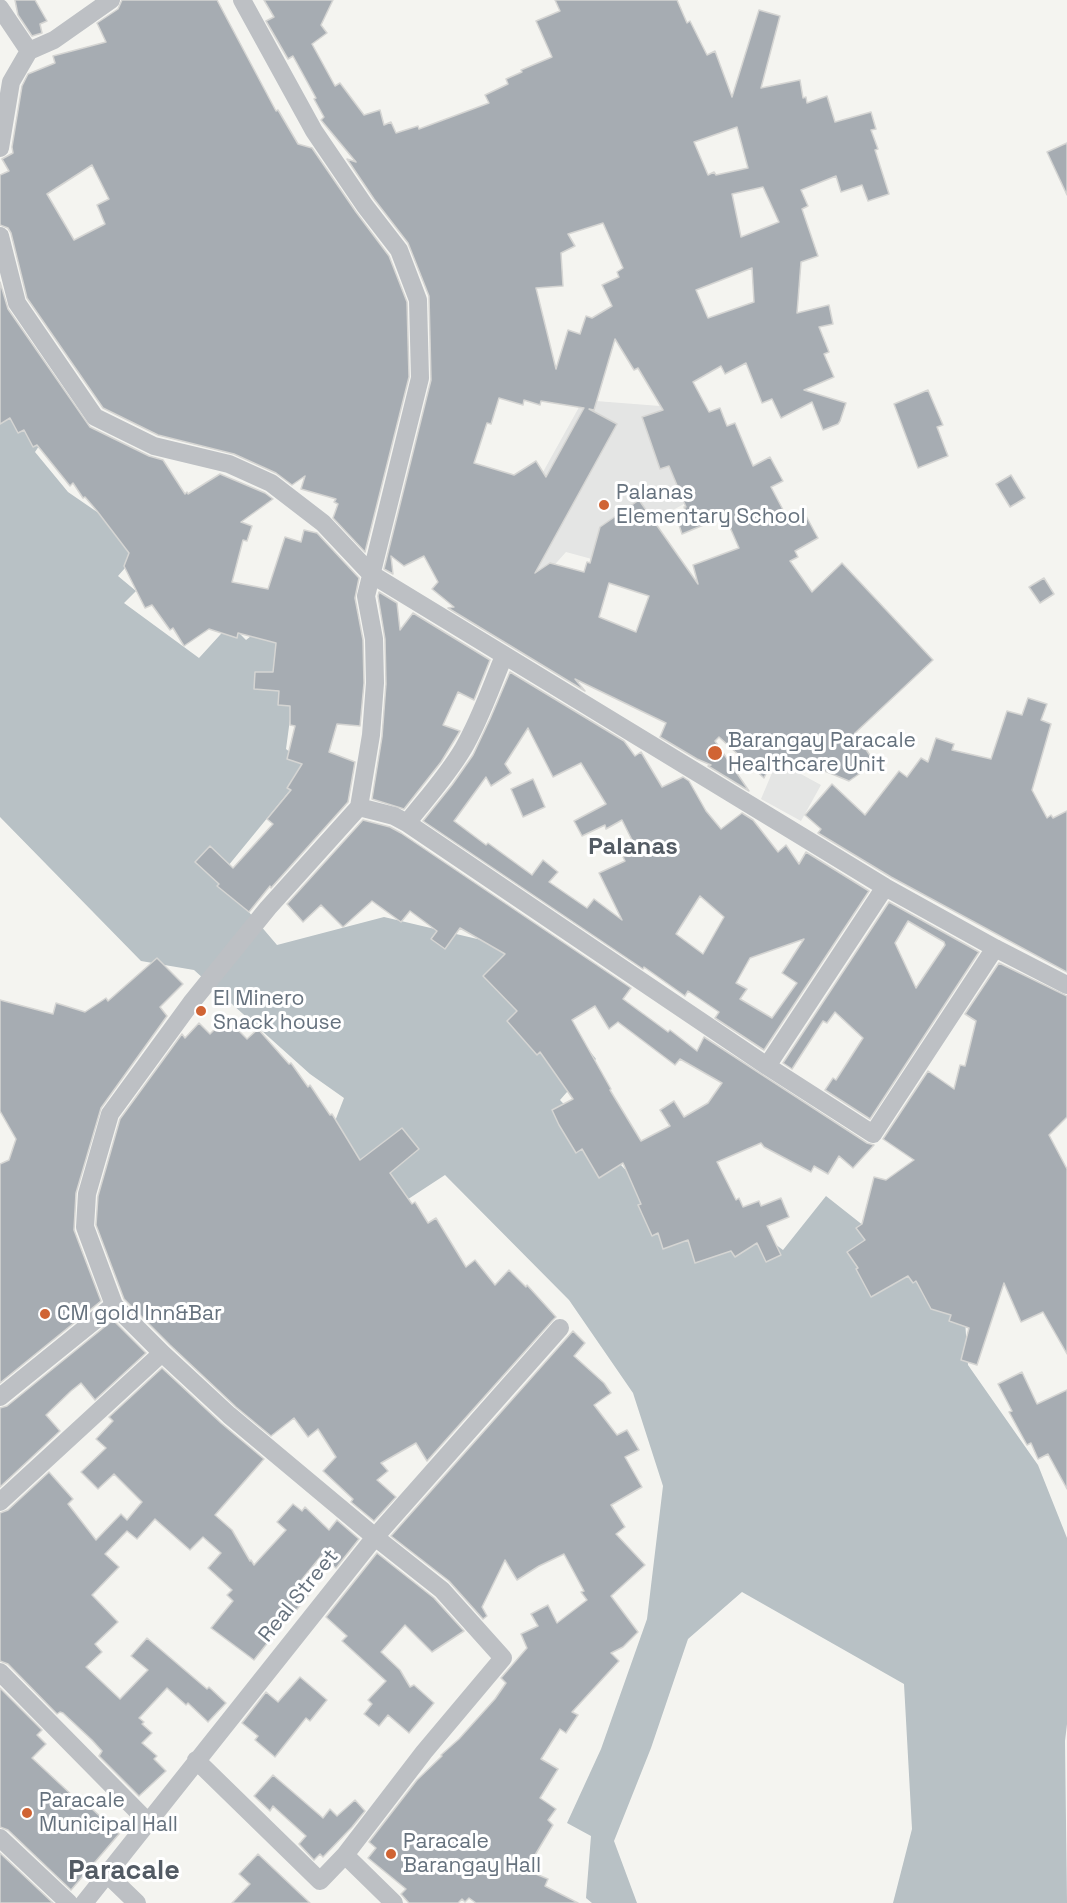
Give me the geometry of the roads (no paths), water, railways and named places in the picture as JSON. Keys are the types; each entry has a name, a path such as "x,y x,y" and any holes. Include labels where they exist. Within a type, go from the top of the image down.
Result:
{"street":[{"path":"0,148 11,82 29,51 54,40 111,0"},
{"path":"196,1760 320,1881 345,1855 424,1752 503,1658 442,1590 375,1537 229,1414 162,1353 114,1305 85,1227 87,1194 110,1114 191,1003 268,908 359,807 371,735 375,683 374,639 366,596 420,378 418,300 399,250 364,206 314,131 242,0"},
{"path":"0,8 29,51"},
{"path":"0,236 17,303 95,417 154,446 229,464 271,483 323,523 371,574 885,887 1067,985"},
{"path":"407,823 463,749 504,656"},
{"path":"359,807 394,816 407,823 767,1066 873,1134 995,948"},
{"path":"767,1066 885,887"},
{"path":"0,1397 114,1305"},
{"name":"Real Street","path":"84,1903 375,1537 560,1328"},
{"path":"0,1503 162,1353"},
{"path":"0,1672 147,1821"},
{"path":"0,1838 69,1903"},
{"path":"345,1855 394,1903"},
{"path":"108,1875 137,1903"}],"place":[{"name":"Palanas Elementary School","path":"604,505"},
{"name":"Barangay Paracale Healthcare Unit","path":"715,753"},
{"name":"El Minero Snack house","path":"201,1011"},
{"name":"CM gold Inn&Bar","path":"45,1314"},
{"name":"Paracale Municipal Hall","path":"27,1813"},
{"name":"Paracale Barangay Hall","path":"391,1854"}],"district":[{"name":"Palanas","path":"633,847"},
{"name":"Paracale","path":"124,1872"}]}
